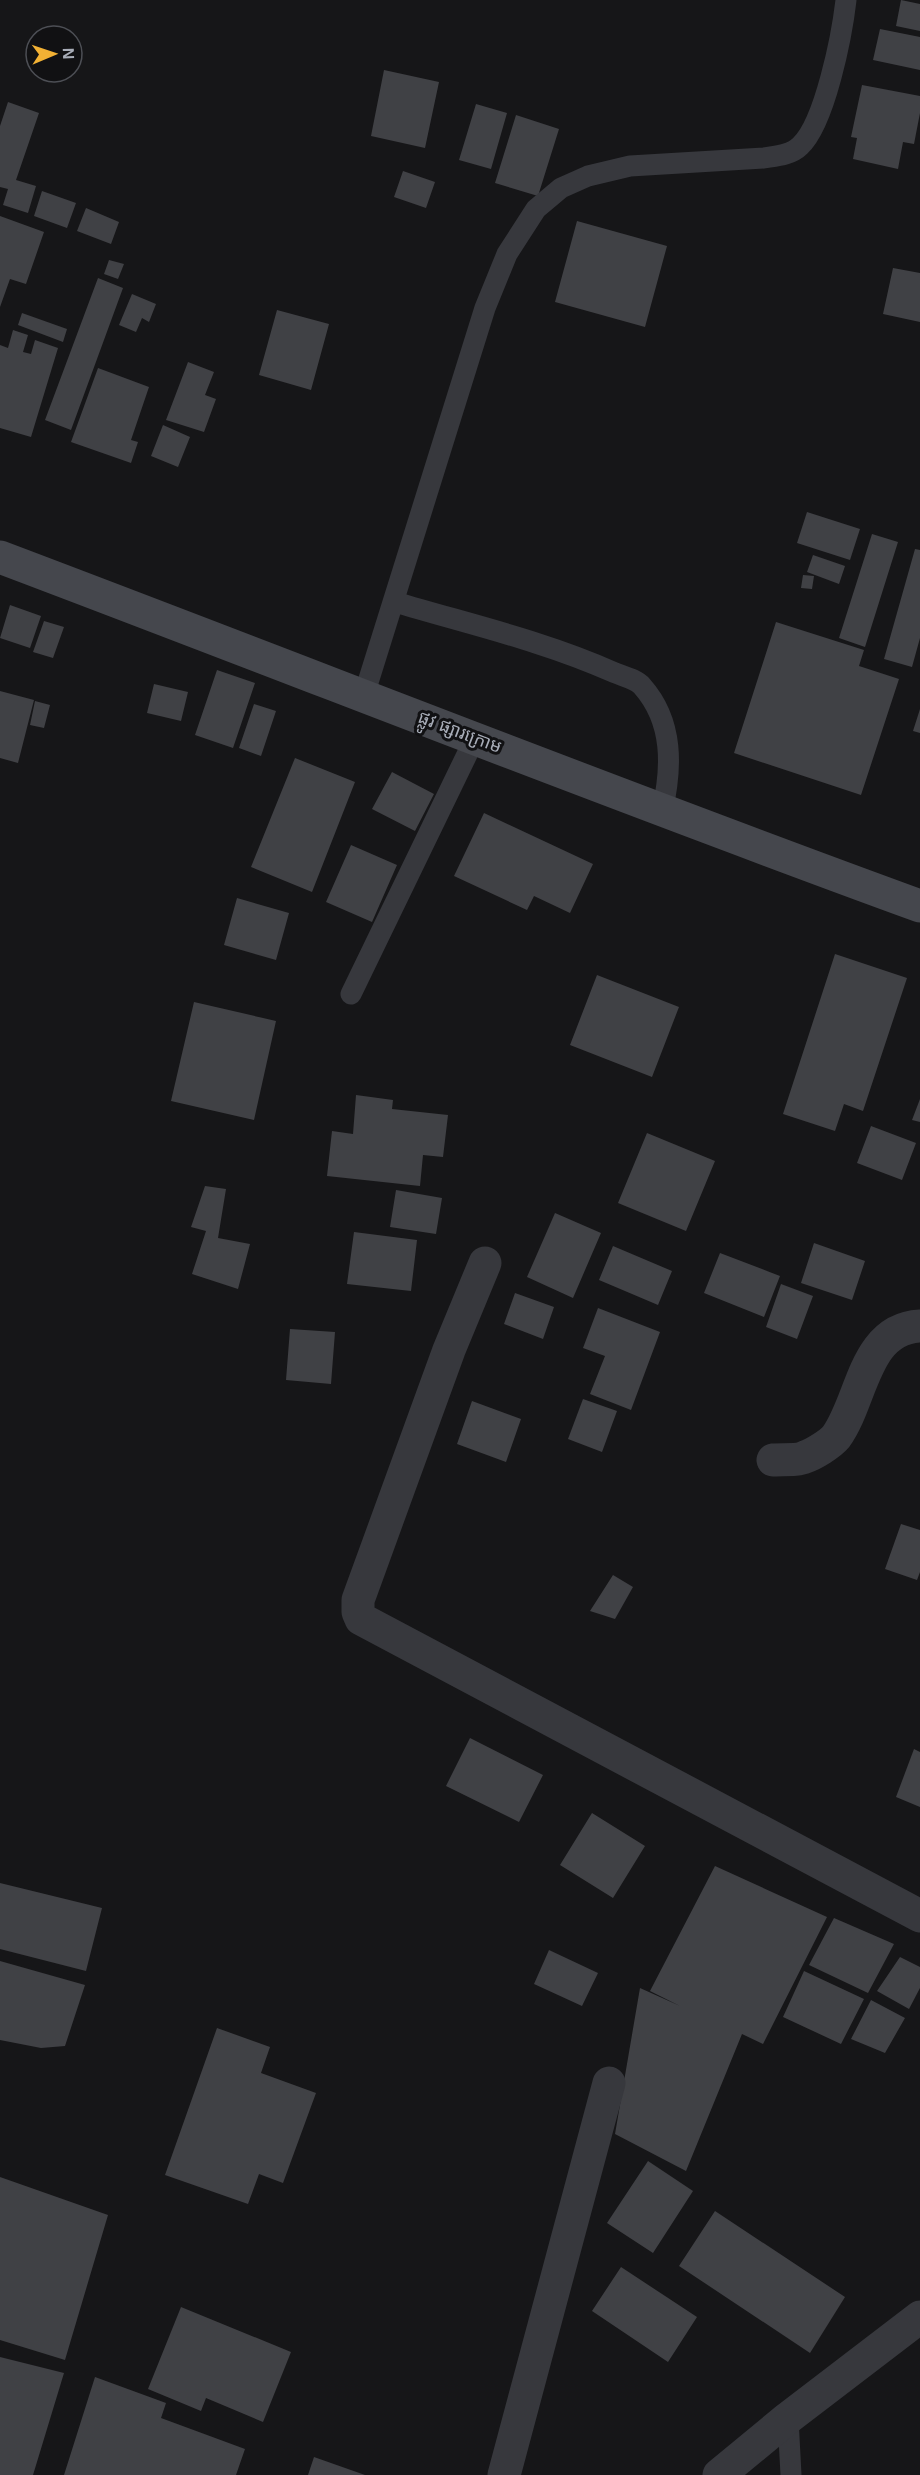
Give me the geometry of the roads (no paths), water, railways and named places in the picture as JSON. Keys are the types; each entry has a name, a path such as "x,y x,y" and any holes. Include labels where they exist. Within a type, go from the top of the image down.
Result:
{"main road":[{"name":"ផ្លូវ ផ្សារក្រោម","path":"0,557 364,695 662,812 920,906"}],"street":[{"path":"485,1263 449,1350 358,1600 357,1612 361,1618 920,1916"},
{"path":"773,1460 804,1458 835,1438 869,1363 886,1338 910,1326 920,1326"},
{"path":"504,2475 609,2083"},
{"path":"719,2475 788,2418 920,2317"}],"lane":[{"path":"364,695 395,602 485,308 507,255 536,209 561,188 588,176 630,166 764,158 798,148 808,137 821,111 846,0"},
{"path":"395,602 582,658 640,684 654,702 668,739 669,781 662,812"},
{"path":"351,994 475,738"},
{"path":"788,2418 791,2475"}]}
